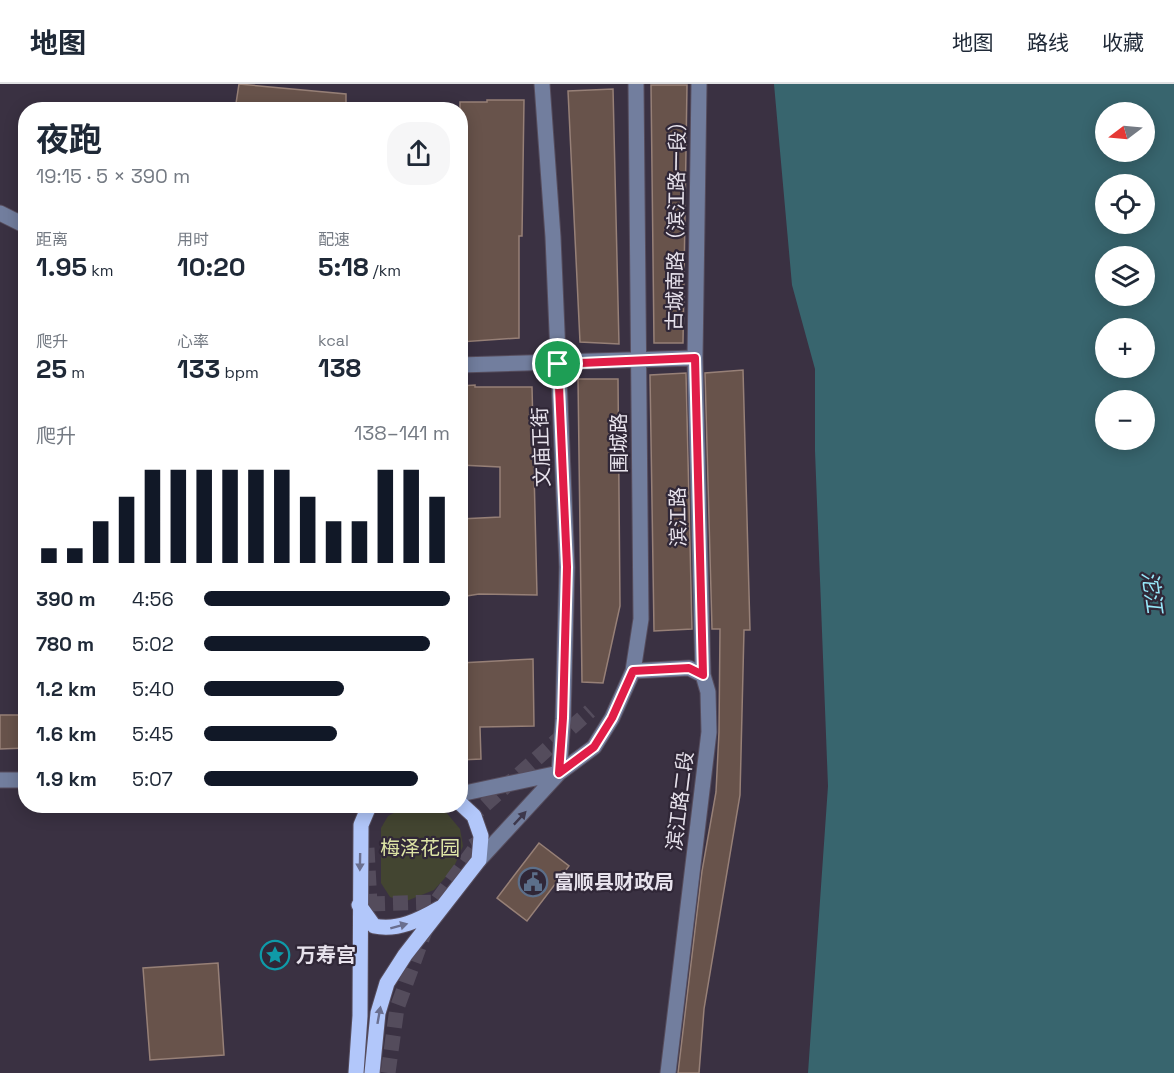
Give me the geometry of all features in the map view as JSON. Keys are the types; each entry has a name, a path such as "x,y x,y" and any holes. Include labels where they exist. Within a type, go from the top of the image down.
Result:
{"main road":[{"path":"372,1073 378,1013 387,983 405,955 479,860 481,837 474,816 468,810"},
{"path":"356,1073 360,1016 361,825 366,813"},
{"path":"359,905 374,926 388,929 403,926 445,905"}],"street":[{"name":"文庙正街","path":"542,84 553,237 567,567 563,718 559,773"},
{"name":"围城路","path":"559,773 594,747 612,718 633,671 641,619 636,84"},
{"name":"古城南路（滨江路一段）","path":"695,358 699,84"},
{"path":"0,213 18,222"},
{"path":"468,365 558,364 695,358"},
{"name":"滨江路","path":"695,358 703,675"},
{"path":"633,671 689,668 703,675"},
{"name":"滨江路二段","path":"668,1073 710,732 708,692 703,675"},
{"path":"468,792 559,773"},
{"path":"479,860 559,773"},
{"path":"0,780 18,780"}],"green space":[{"name":"梅泽花园","path":"394,813 447,813 460,829 463,846 453,869 434,890 404,902 390,897 381,883 381,828 388,816"}],"water":[{"name":"沱江","path":"774,84 1174,84 1174,1073 808,1073 828,786 815,451 815,369 792,285"}],"building":[{"path":"239,84 346,94 346,102 236,102"},
{"path":"651,85 687,85 683,343 654,343"},
{"path":"613,89 619,344 580,342 568,91"},
{"path":"487,100 524,100 522,236 519,236 519,338 468,341 468,102 487,102"},
{"path":"743,370 750,630 744,630 740,795 704,1009 699,1073 678,1073 702,871 716,792 719,732 720,629 712,629 705,373"},
{"path":"686,373 692,629 654,631 650,375"},
{"path":"578,379 618,379 620,606 603,683 582,682"},
{"path":"468,385 532,387 537,595 468,596 468,519 500,517 500,467 468,465"},
{"path":"533,659 534,726 480,727 481,759 468,760 468,663"},
{"path":"0,715 18,715 18,748 0,749"},
{"name":"富顺县财政局","path":"539,843 569,866 527,921 497,898"},
{"path":"218,963 224,1055 150,1060 143,968"}],"tunnel":[{"path":"468,820 590,711"},
{"path":"370,904 436,902 479,843 475,836"},
{"path":"367,848 370,904 367,926"},
{"path":"388,1073 397,1008 425,931"}],"place":[{"name":"富顺县财政局","path":"533,882"},
{"name":"万寿宫","path":"275,955"}],"route":[{"path":"695,358 703,675 689,668 633,671 612,718 594,747 559,773 563,718 567,567 558,364 695,358"}]}
